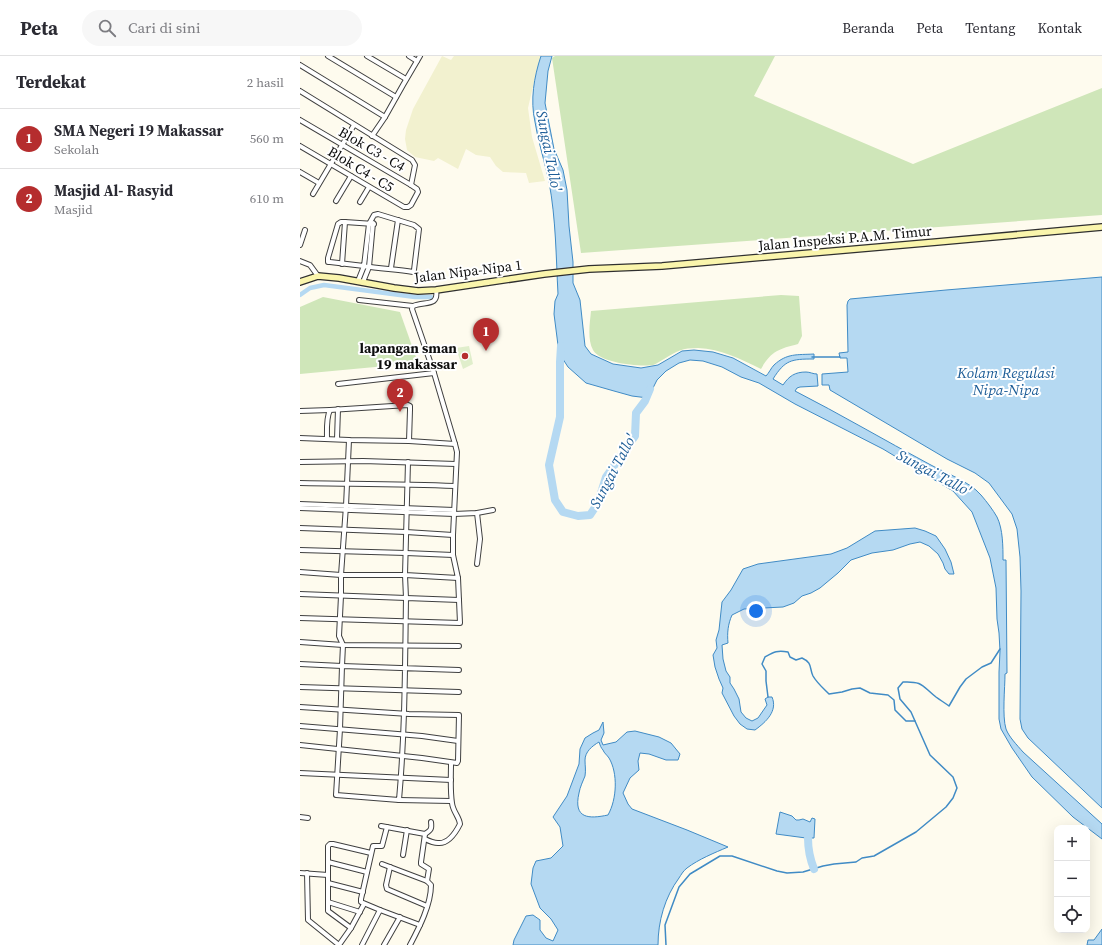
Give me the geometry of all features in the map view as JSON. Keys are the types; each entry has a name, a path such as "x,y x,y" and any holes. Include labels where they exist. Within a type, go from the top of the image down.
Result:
{"street":[{"path":"328,56 396,97"},
{"path":"367,56 406,79"},
{"path":"409,56 417,61"},
{"path":"374,137 420,56"},
{"path":"300,65 385,117"},
{"path":"300,91 412,160 414,163 411,185"},
{"name":"Blok C3 - C4","path":"300,120 417,189 418,192 411,205"},
{"path":"313,194 354,125"},
{"name":"Blok C4 - C5","path":"300,146 404,207 408,208 411,205"},
{"path":"300,172 319,183"},
{"path":"336,201 351,176"},
{"path":"360,202 369,187"},
{"path":"360,281 366,266 372,219 376,213 414,225 419,229 414,270 413,272 391,268 366,266 342,264 328,261 338,224 345,222 371,224"},
{"path":"391,268 398,220"},
{"path":"342,264 345,222"},
{"name":"Jalan Inspeksi P.A.M. Timur","path":"544,274 589,269 662,266 1102,227"},
{"path":"300,245 305,230"},
{"path":"300,261 310,265 318,276"},
{"name":"Jalan Nipa-Nipa 1","path":"300,282 318,276 360,281 418,291 436,290 544,274"},
{"path":"360,300 413,306 435,300 437,294 436,290"},
{"path":"300,618 460,623 458,578 453,555 456,464 455,444 434,373 412,312 413,306"},
{"path":"338,384 434,373"},
{"path":"300,411 409,406 410,441"},
{"path":"327,439 330,410"},
{"path":"338,410 338,439"},
{"path":"300,438 410,441 455,444"},
{"path":"349,440 345,530 341,575 339,636 343,645 336,795 400,800 452,801"},
{"path":"300,462 349,461 456,464"},
{"path":"400,800 404,735 406,622 405,575 408,462"},
{"path":"300,483 455,486"},
{"path":"300,504 407,512 477,513 493,510"},
{"path":"300,508 406,507 454,512"},
{"path":"477,513 480,539 477,564"},
{"path":"300,528 453,535"},
{"path":"300,550 453,555"},
{"path":"300,572 341,575 405,575 458,578"},
{"path":"300,594 459,600"},
{"path":"300,642 343,645 459,646"},
{"path":"300,664 459,670"},
{"path":"300,687 459,692"},
{"path":"300,707 404,714 459,715 458,762 455,763 300,745"},
{"path":"300,726 458,741"},
{"path":"425,839 441,844 454,835 460,824 454,811 452,801 451,763"},
{"path":"300,773 451,780"},
{"path":"300,817 308,818"},
{"path":"381,826 425,834 431,830 432,822"},
{"path":"387,827 382,846 373,846 361,901 364,904 420,925"},
{"path":"402,855 407,830"},
{"path":"425,834 421,864 428,869 427,882"},
{"path":"351,928 328,912 327,909 328,846 330,844 334,844 371,853"},
{"path":"328,862 367,872"},
{"path":"382,864 430,883 431,887 427,906 410,945"},
{"path":"390,867 387,889 427,906"},
{"path":"300,873 328,875"},
{"path":"307,873 308,920 339,945 351,928 364,904"},
{"path":"328,883 363,892"},
{"path":"328,902 360,912"},
{"path":"362,945 380,910"},
{"path":"384,945 400,917"}],"green space":[{"path":"442,56 451,60 454,56 542,56 537,69 528,108 532,137 545,181 529,183 526,173 503,172 496,166 490,157 476,155 466,149 458,169 438,158 434,161 415,157 407,150 405,139 406,130 413,109"},
{"path":"555,56 775,56 754,96 913,164 1102,88 1102,215 581,253 552,58"},
{"path":"781,295 799,296 802,336 798,344 786,347 772,354 761,369 723,352 698,348 680,350 653,365 630,365 603,358 593,350 591,346 589,330 591,311"},
{"path":"323,297 400,312 418,363 300,374 300,307"},
{"name":"lapangan sman 19 makassar","path":"469,346 473,364 463,369 456,348"}],"water":[{"path":"541,56 552,56 548,71 545,103 554,149 563,170 567,190 573,262 573,283 580,300 585,346 591,354 613,364 641,368 658,365 682,351 694,350 713,352 733,358 766,376 774,365 783,358 792,355 814,354 814,359 794,360 785,364 773,379 783,385 795,374 806,372 817,374 818,386 800,387 795,391 963,481 976,490 988,503 997,517 1002,532 1003,560 1006,560 1007,673 1005,674 1004,710 1007,732 1023,752 1102,824 1102,839 1090,830 1090,825 1084,825 1073,817 1032,777 1001,729 999,719 999,633 996,588 990,558 972,512 953,491 883,449 795,404 759,383 741,377 722,367 703,361 690,360 679,363 666,371 657,380 648,398 632,396 586,383 568,367 559,353 554,314 555,301 558,294 553,210 549,182 534,114 533,97 536,72"},
{"name":"Kolam Regulasi Nipa-Nipa","path":"1102,277 1102,808 1028,738 1022,729 1020,719 1020,557 1017,529 1012,514 989,483 975,473 947,459 830,390 829,385 822,385 822,374 848,372 847,358 840,358 839,353 848,352 847,305 850,299"},
{"path":"915,528 936,536 945,549 951,562 954,574 949,574 945,569 938,554 929,546 920,542 893,550 872,553 851,560 820,588 802,596 794,603 783,607 744,609 732,615 728,629 728,643 722,645 723,659 726,671 730,677 730,683 739,699 741,712 746,718 752,721 758,718 767,705 765,699 772,697 773,702 770,716 755,730 747,729 740,724 722,693 723,688 715,667 713,655 717,648 716,640 719,630 722,602 743,569 758,564 831,554 847,548 875,531"},
{"path":"603,722 604,733 601,740 603,745 616,742 627,732 635,731 659,737 671,743 680,754 678,760 666,760 649,754 640,753 638,761 639,770 630,778 623,793 628,804 632,809 728,847 696,862 682,873 674,885 663,910 659,927 658,945 513,945 526,916 533,915 540,920 540,930 546,938 553,941 558,930 551,919 540,908 531,884 533,868 536,861 551,858 563,846 560,827 553,817 567,796 579,764 580,749 585,738 599,730","holes":["599,742 612,764 615,778 615,794 608,815 589,817 584,815 578,808 578,802 580,789 585,776 586,754 591,747"]},
{"path":"780,812 792,816 796,820 803,819 810,822 812,818 815,819 814,838 776,834"},
{"path":"1102,929 1102,945 1087,945 1088,940 1094,940"}],"waterway":[{"path":"300,295 310,288 324,285 415,297 431,297"},
{"name":"Sungai Tallo'","path":"561,346 560,417 549,465 555,500 563,512 578,516 590,515 598,503 606,477 635,436 636,413 645,401 650,389"},
{"path":"812,357 840,357"},
{"path":"666,945 665,925 679,887 690,874 720,856 732,856 787,873 803,872 823,866 856,862 862,858 874,856 916,832 946,807 953,798 957,788 953,777 930,755 911,712 900,699 898,688 903,682 919,683 949,706 966,679 982,667 991,663 1000,649"},
{"path":"768,697 766,671 762,664 765,657 776,652 788,652 790,657 796,660 802,658 808,662 815,679 829,694 860,688 870,693 888,695 894,700 895,710 906,721 915,721"},
{"path":"808,838 808,846 814,869"}],"place":[{"name":"SMA Negeri 19 Makassar","path":"486,351"},
{"name":"lapangan sman 19 makassar","path":"465,356"},
{"name":"Masjid Al- Rasyid","path":"400,412"}]}
